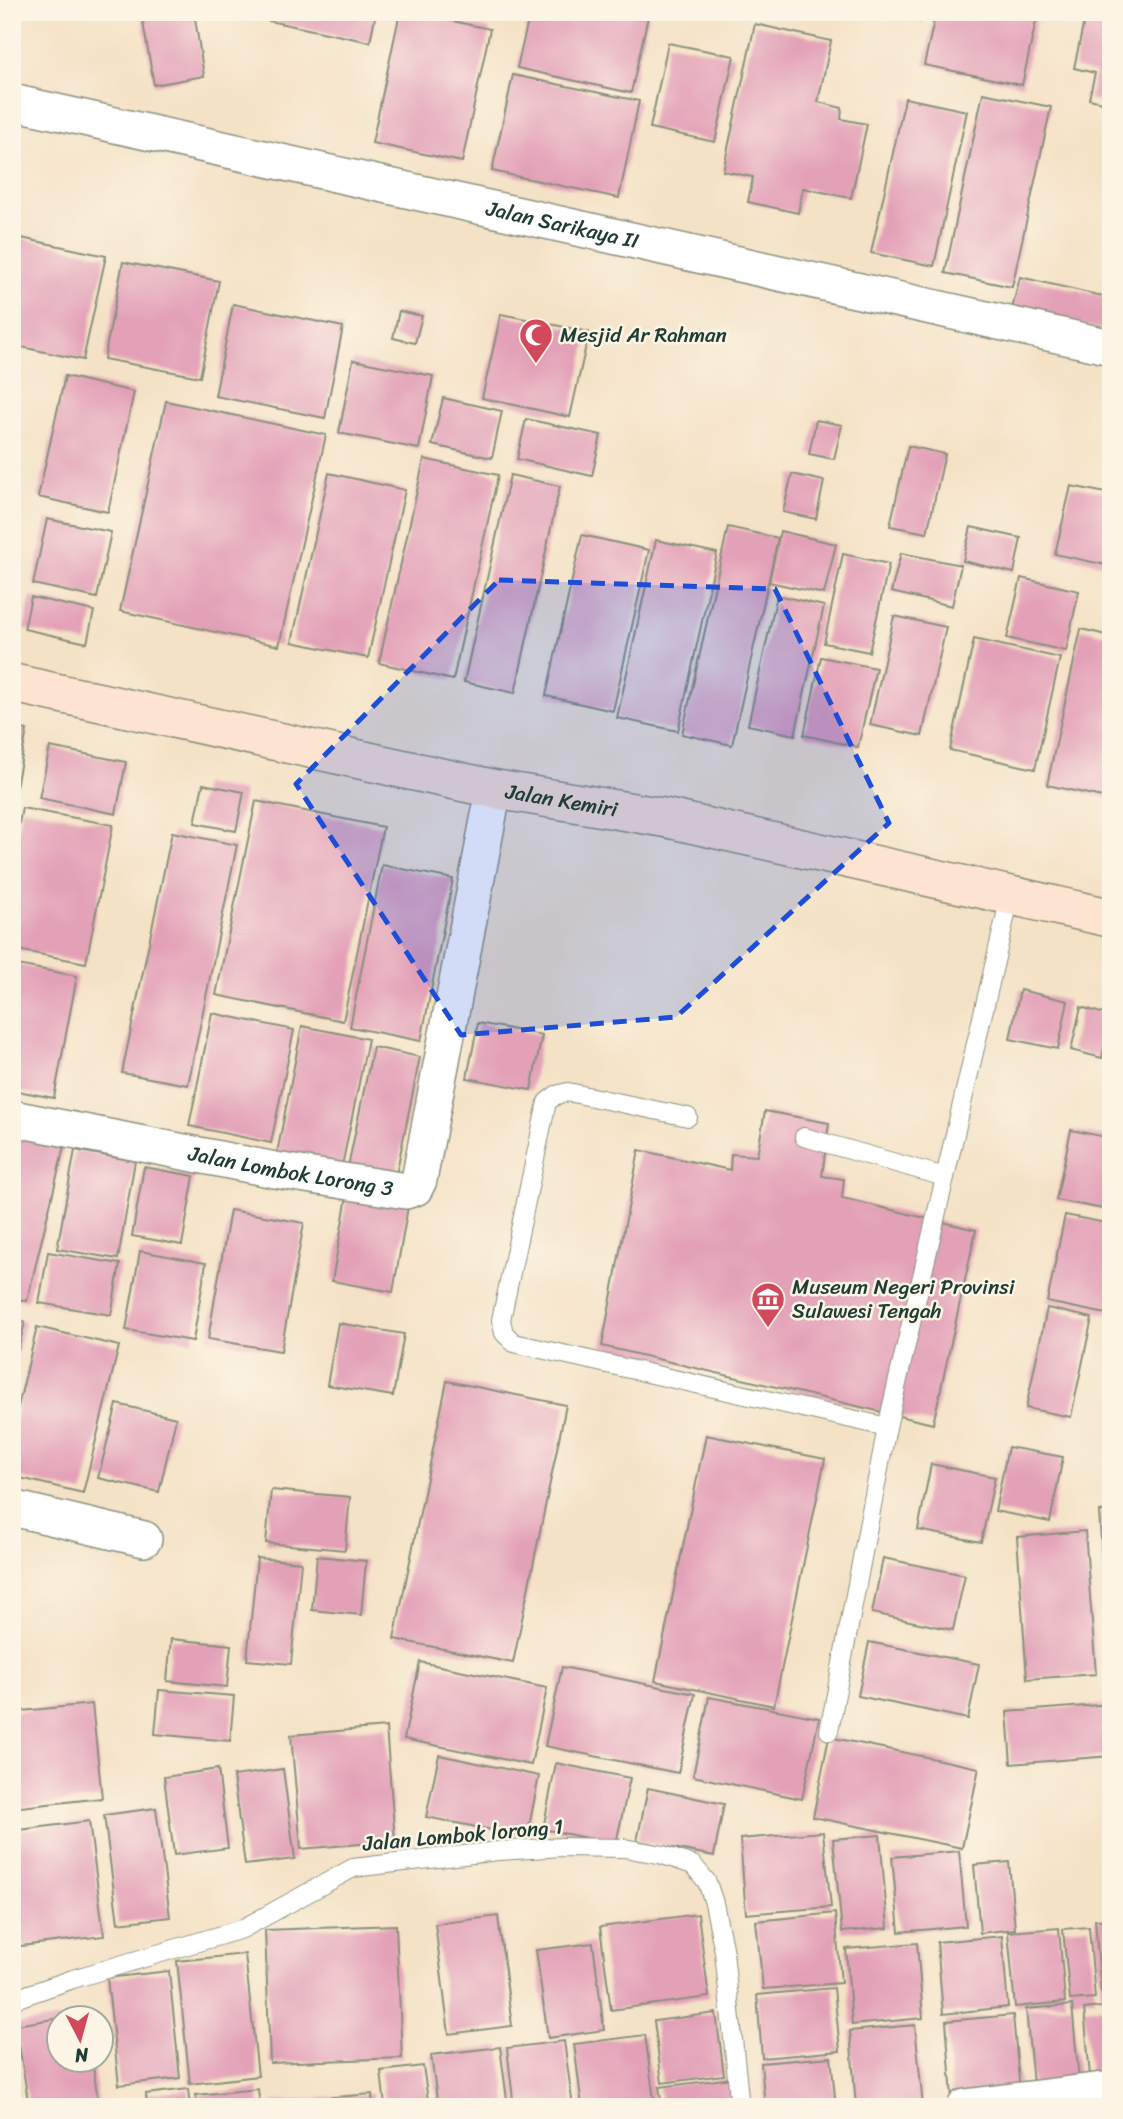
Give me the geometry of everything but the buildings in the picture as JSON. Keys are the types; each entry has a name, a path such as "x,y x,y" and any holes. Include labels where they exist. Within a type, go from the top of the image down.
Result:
{"street":[{"name":"Jalan Sarikaya II","path":"12,102 1111,346"},
{"name":"Jalan Kemiri","path":"12,683 494,789 666,818 1111,918"},
{"name":"Jalan Lombok Lorong 3","path":"12,1118 275,1170 406,1191 415,1188 419,1180 494,789"},
{"path":"12,1508 144,1539"},
{"path":"965,2107 1111,2089"}],"lane":[{"path":"829,1731 887,1427 1010,897"},
{"path":"688,1117 568,1092 556,1095 547,1102 501,1320 504,1333 514,1343 887,1427"},
{"path":"804,1137 945,1177"},
{"name":"Jalan Lombok lorong 1","path":"12,2000 242,1929 353,1868 498,1851 562,1847 624,1848 693,1864 707,1882 724,1952 740,2107"}],"highlighted area":[{"path":"499,580 775,589 889,823 676,1017 461,1035 296,784"}],"place":[{"name":"Mesjid Ar Rahman","path":"536,365"},
{"name":"Museum Negeri Provinsi Sulawesi Tengah","path":"768,1329"}]}
